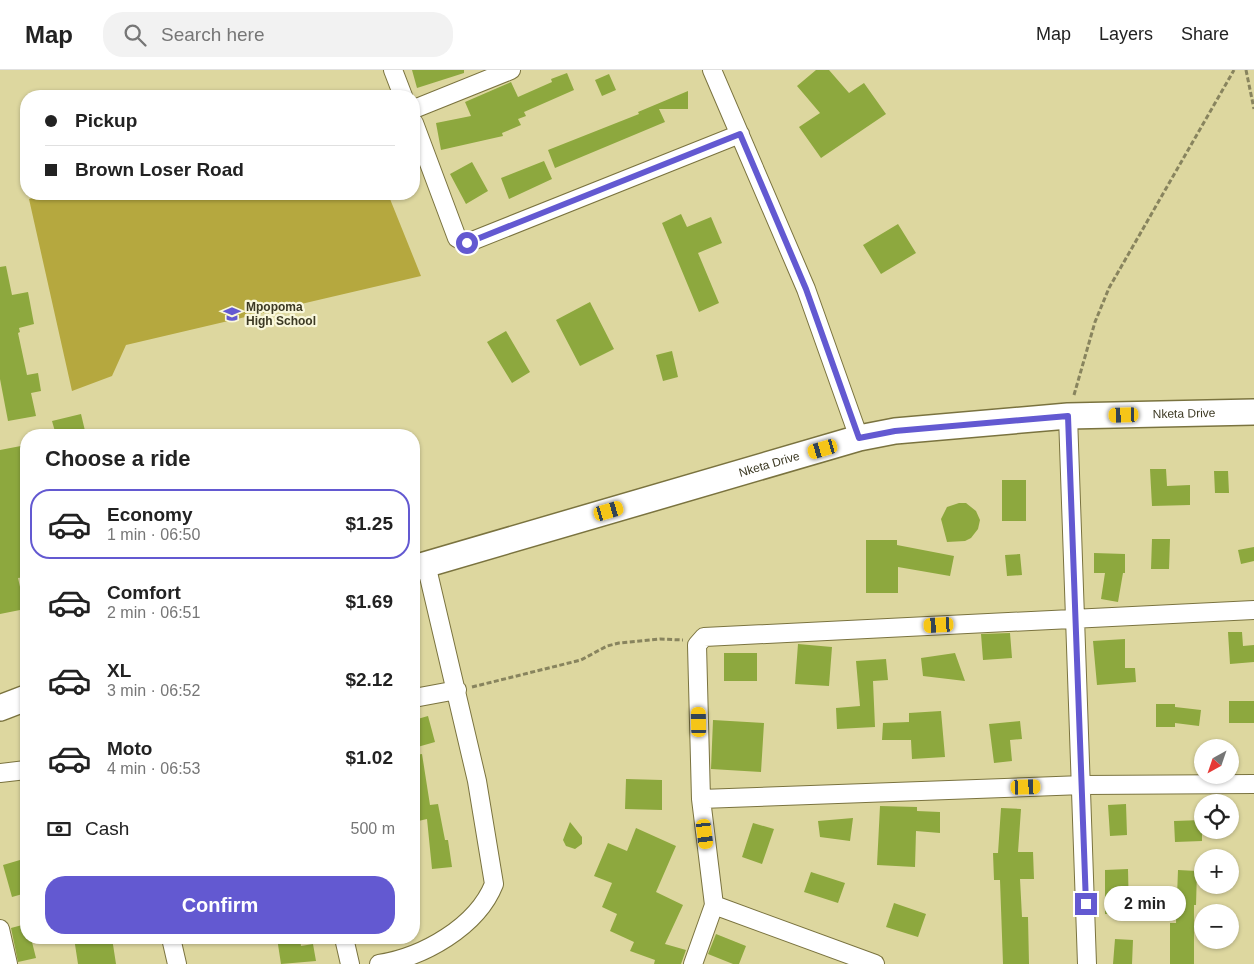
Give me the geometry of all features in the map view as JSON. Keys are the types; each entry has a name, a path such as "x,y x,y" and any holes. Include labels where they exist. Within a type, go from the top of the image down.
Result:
{"street":[{"path":"393,70 401,90"},
{"path":"420,106 511,70"},
{"path":"712,70 806,289 859,438"},
{"path":"420,139 457,238 467,243 740,134"},
{"name":"Nketa Drive","path":"420,566 859,438 895,431 1068,416 1254,412"},
{"path":"1068,416 1083,785 1087,964"},
{"path":"379,964 441,942 483,904 494,884 477,781 457,690 420,566"},
{"path":"693,964 714,905 701,799 697,646 704,637 1254,610"},
{"path":"420,697 457,690"},
{"path":"0,708 20,700"},
{"path":"0,773 20,771"},
{"path":"701,799 1083,785 1254,784"},
{"path":"714,905 875,964"},
{"path":"0,929 8,964"},
{"path":"172,944 177,964"},
{"path":"345,944 350,964"}],"path":[{"path":"1068,416 1095,322 1109,288 1234,70"},
{"path":"1246,70 1254,109"},
{"path":"457,690 581,660 607,646 619,643 660,639 699,641"}],"shaded area":[{"path":"29,200 390,200 421,276 126,345 112,376 72,391"}],"building":[{"path":"412,70 464,70 464,73 417,88"},
{"path":"816,70 829,70 849,93 864,83 886,114 821,158 799,127 820,113 797,86"},
{"path":"567,73 574,90 524,112 526,116 518,119 521,125 502,133 503,136 441,150 436,123 471,116 465,102 511,82 518,97 552,82 551,79"},
{"path":"609,74 616,90 602,96 595,80"},
{"path":"688,91 688,109 659,109 665,122 555,168 548,150 639,114 638,112"},
{"path":"544,161 552,179 509,199 501,178"},
{"path":"472,162 488,191 466,204 450,174"},
{"path":"681,214 687,227 711,217 722,243 698,253 719,303 699,312 662,223"},
{"path":"898,224 916,253 881,274 863,245"},
{"path":"6,266 12,295 28,292 34,324 19,328 20,332 18,333 27,375 38,373 41,391 31,393 36,416 8,421 0,379 0,267"},
{"path":"590,302 614,349 580,366 556,320"},
{"path":"506,331 530,372 512,383 487,342"},
{"path":"672,351 678,377 663,381 656,355"},
{"path":"81,414 85,429 54,429 52,421"},
{"path":"20,446 20,578 18,578 20,610 0,614 0,450"},
{"path":"1150,469 1166,469 1167,486 1190,485 1190,505 1152,506"},
{"path":"1214,471 1228,471 1229,493 1215,493"},
{"path":"1002,480 1026,480 1026,521 1002,521"},
{"path":"966,503 976,511 980,520 978,529 971,538 965,541 947,542 941,519 947,507"},
{"path":"1152,539 1170,539 1169,569 1151,569"},
{"path":"866,540 897,540 897,545 954,556 950,576 898,567 898,593 866,593"},
{"path":"1254,547 1254,561 1241,564 1238,550"},
{"path":"1094,553 1125,554 1125,573 1123,573 1118,602 1101,599 1105,573 1094,573"},
{"path":"1020,554 1022,575 1007,576 1005,555"},
{"path":"1228,632 1242,632 1243,646 1254,645 1254,662 1230,664"},
{"path":"1010,633 1012,658 983,660 981,634"},
{"path":"1125,639 1125,668 1135,668 1136,682 1097,685 1093,641"},
{"path":"798,644 832,647 829,686 795,684"},
{"path":"724,653 757,653 757,681 724,681"},
{"path":"955,653 965,681 923,676 921,658"},
{"path":"886,659 888,680 873,681 875,727 837,729 836,708 860,706 856,661"},
{"path":"1229,701 1254,701 1254,723 1229,723"},
{"path":"1156,704 1175,704 1175,707 1201,710 1199,726 1175,723 1175,727 1156,727"},
{"path":"941,711 945,757 912,759 911,740 882,740 883,723 909,722 909,713"},
{"path":"428,716 435,742 420,746 420,718"},
{"path":"713,720 764,723 761,772 711,769"},
{"path":"1020,721 1022,739 1010,740 1012,761 994,763 989,724"},
{"path":"420,754 422,754 430,805 438,804 445,840 448,840 452,867 432,869 427,819 420,821"},
{"path":"626,779 662,780 662,810 625,809"},
{"path":"1126,804 1127,835 1110,836 1108,805"},
{"path":"880,806 917,807 917,811 940,812 940,833 916,831 915,867 877,865"},
{"path":"1001,808 1021,809 1018,852 1033,852 1034,879 1020,879 1022,917 1028,917 1029,964 1003,964 1000,880 994,880 993,853 998,853"},
{"path":"853,818 850,841 820,837 818,821"},
{"path":"1194,820 1194,839 1202,839 1202,841 1175,842 1174,821"},
{"path":"570,822 582,837 582,844 575,849 566,846 563,840"},
{"path":"753,823 774,829 762,864 742,857"},
{"path":"636,828 676,846 656,892 683,905 665,944 686,950 681,964 654,964 655,960 630,951 634,942 610,931 617,914 602,907 612,883 594,876 608,843 627,851"},
{"path":"20,860 20,895 12,897 3,865"},
{"path":"1128,869 1129,913 1105,914 1105,870"},
{"path":"1178,870 1194,871 1194,894 1196,894 1196,904 1194,904 1194,964 1170,964 1170,923 1176,923"},
{"path":"811,872 845,883 838,903 804,892"},
{"path":"894,903 926,914 918,937 886,927"},
{"path":"20,926 20,944 32,944 36,958 18,962 11,928"},
{"path":"716,934 746,946 739,964 733,964 708,954"},
{"path":"1115,939 1133,940 1132,964 1113,964"},
{"path":"75,944 113,944 116,964 78,964"},
{"path":"278,944 301,944 301,946 313,944 316,961 281,964"}],"place":[{"name":"Mpopoma High School","path":"232,314"}],"route":[{"path":"467,243 740,134 806,289 859,438 895,431 1068,416 1086,904"}]}
